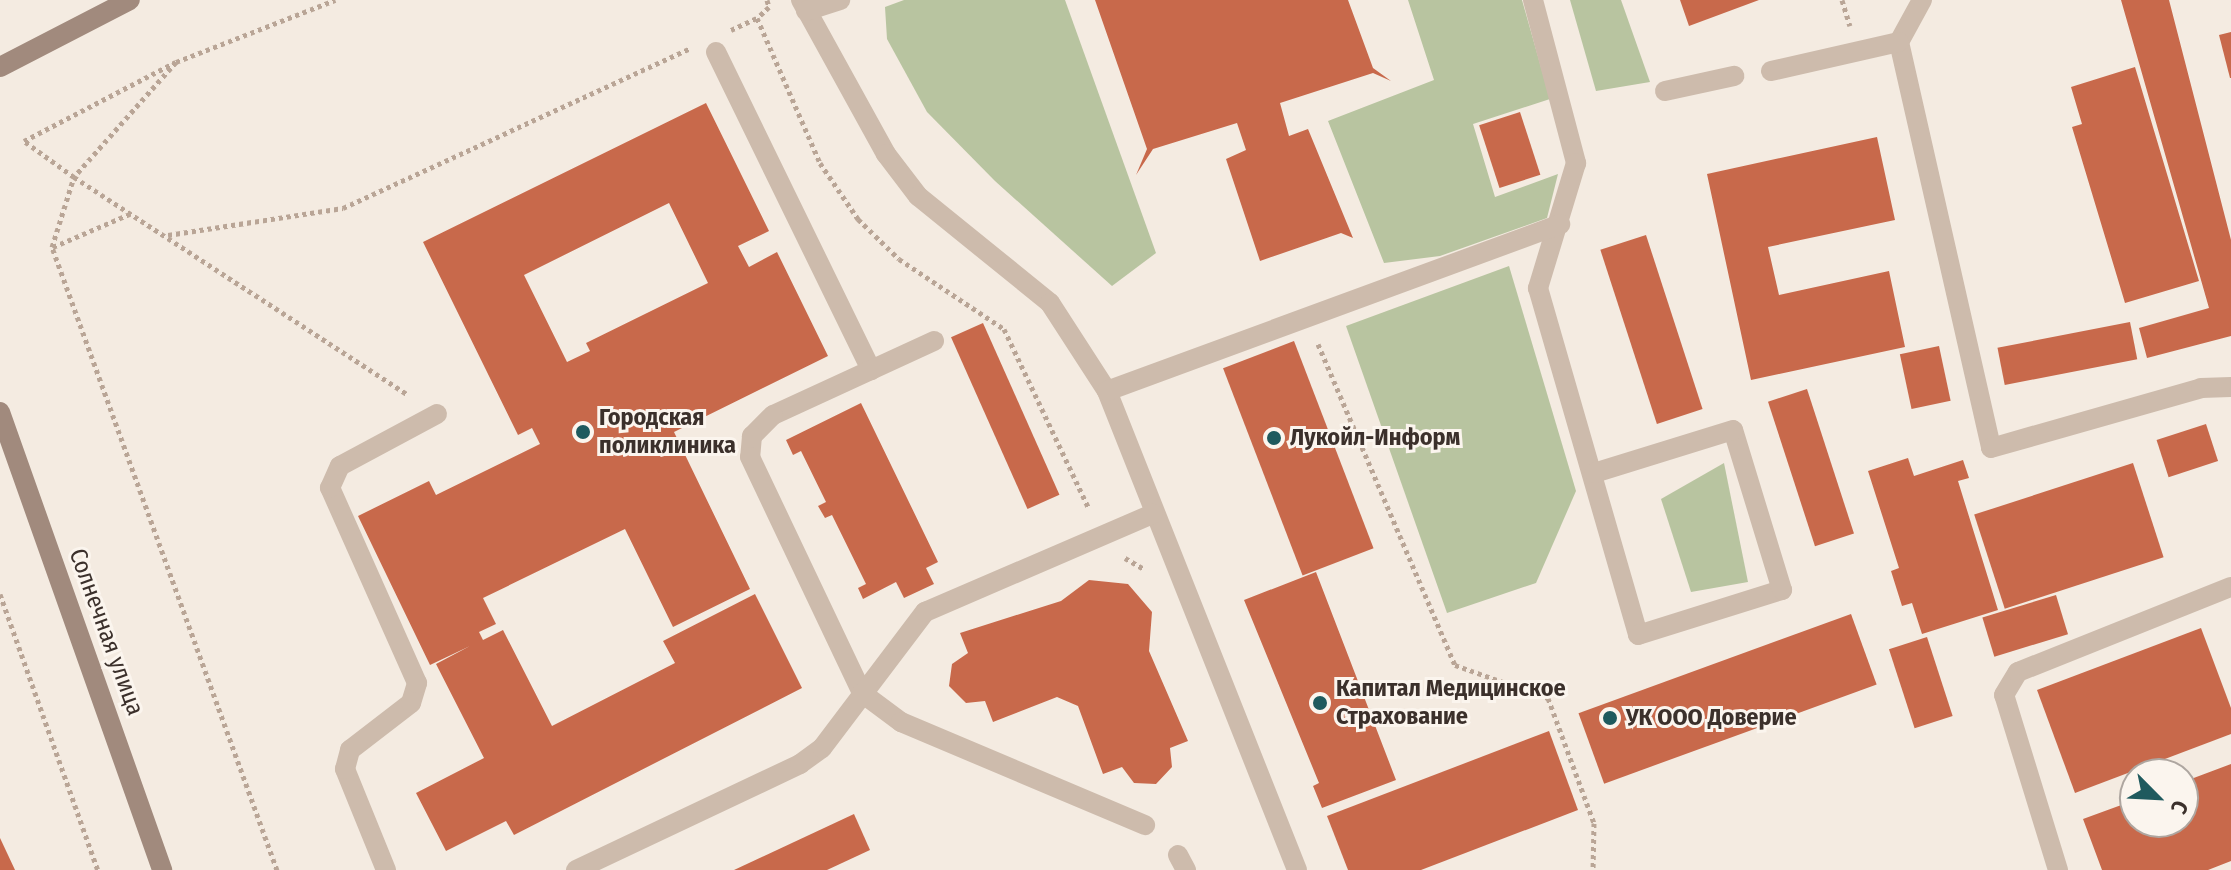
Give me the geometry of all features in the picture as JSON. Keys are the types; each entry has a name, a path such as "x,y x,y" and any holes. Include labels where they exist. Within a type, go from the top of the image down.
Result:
{"street":[{"path":"0,67 130,0"},
{"name":"Солнечная улица","path":"0,412 162,870"}],"lane":[{"path":"840,0 804,6 886,154 918,196 1050,303 1107,391 1153,514 1297,870"},
{"path":"1533,0 1576,163 1560,224 1538,288 1594,473 1638,635 1782,590 1733,430 1594,473"},
{"path":"1922,0 1899,42 1991,448 2201,388 2231,387"},
{"path":"1771,71 1899,42"},
{"path":"710,44 871,370"},
{"path":"1665,91 1734,76"},
{"path":"1107,391 1560,224"},
{"path":"934,341 773,415 752,436 750,457 862,693 901,722 1145,825"},
{"path":"386,870 345,769 350,750 411,703 417,683 330,488 340,466 437,414"},
{"path":"576,870 800,764 822,748 925,612 1153,514"},
{"path":"2058,870 2004,695 2018,672 2231,587"}],"path":[{"path":"335,0 176,62 24,141 74,177 407,394"},
{"path":"167,235 343,208 710,44 757,18 769,7 767,0"},
{"path":"757,18 820,163 858,219 899,259 1004,329 1080,500 1099,518"},
{"path":"176,62 74,177 52,247 277,870"},
{"path":"52,247 132,213"},
{"path":"1307,317 1455,665 1548,698 1594,823 1593,870"},
{"path":"0,594 98,870"}],"green space":[{"path":"904,0 1065,0 1156,253 1112,286 995,181 927,112 887,39 885,7"},
{"path":"1408,0 1522,0 1550,99 1473,124 1495,197 1558,174 1547,218 1440,256 1384,263 1328,121 1434,80"},
{"path":"1570,0 1621,0 1650,82 1596,91"},
{"path":"1509,266 1576,491 1536,583 1447,613 1346,326"},
{"path":"1724,463 1748,582 1691,592 1661,499"}],"building":[{"path":"1095,0 1348,0 1373,68 1391,81 1373,73 1280,103 1289,136 1308,129 1353,238 1341,233 1260,261 1226,159 1246,150 1237,123 1153,149 1136,175 1147,149"},
{"path":"1680,0 1759,0 1689,26"},
{"path":"2121,0 2169,0 2231,240 2231,336 2147,358 2139,328 2209,308"},
{"path":"2231,32 2231,78 2230,78 2219,35"},
{"path":"2135,67 2199,281 2125,303 2072,127 2082,124 2071,87"},
{"path":"706,103 769,231 738,246 749,267 777,252 828,356 674,432 750,589 673,627 625,529 483,598 496,624 479,632 483,640 503,630 552,726 675,663 663,641 755,594 802,688 514,835 506,821 446,851 416,793 484,758 436,664 470,646 430,665 358,516 429,481 436,495 540,444 532,428 518,435 423,242","holes":["669,203 708,283 586,343 590,351 567,362 524,275"]},
{"path":"1520,112 1540,175 1499,188 1479,125"},
{"path":"1877,137 1895,220 1768,247 1779,295 1889,271 1905,347 1751,380 1707,174"},
{"path":"1646,235 1703,409 1657,424 1600,250"},
{"path":"2130,322 2137,359 2005,385 1997,348"},
{"path":"983,323 1059,495 1027,509 951,337"},
{"path":"1294,341 1374,548 1303,575 1223,368"},
{"path":"1939,346 1951,401 1912,409 1900,354"},
{"path":"1807,389 1854,534 1815,546 1768,402"},
{"path":"861,403 938,562 926,568 934,584 904,598 896,582 863,599 858,588 866,584 832,515 825,518 818,506 826,502 801,451 793,455 786,440"},
{"path":"2206,424 2218,461 2169,477 2157,440"},
{"path":"1908,458 1914,476 1963,460 1969,478 1958,481 1998,610 1922,634 1912,603 1902,606 1891,571 1899,568 1868,471"},
{"path":"2133,463 2164,557 2005,609 1974,515"},
{"path":"1316,572 1396,780 1322,808 1313,786 1319,783 1244,600"},
{"path":"1089,580 1128,584 1152,612 1149,651 1188,741 1170,748 1172,767 1156,784 1134,783 1122,767 1103,774 1078,706 1057,697 993,722 985,701 966,703 949,686 952,664 968,653 960,633 1061,601"},
{"path":"2056,595 2068,634 1994,657 1982,618"},
{"path":"1851,614 1877,684 1604,784 1578,713"},
{"path":"2201,628 2231,708 2231,734 2168,758 2119,758 2119,776 2075,793 2037,690"},
{"path":"1927,637 1953,716 1915,728 1889,649"},
{"path":"1549,731 1578,810 1421,870 1348,870 1327,816"},
{"path":"2231,764 2231,861 2208,870 2102,870 2083,819 2119,806 2119,838 2199,838 2199,776"},
{"path":"854,814 870,850 827,870 734,870"},
{"path":"0,838 15,870 0,870"}],"place":[{"name":"Городская поликлиника","path":"583,432"},
{"name":"Лукойл-Информ","path":"1274,438"},
{"name":"Капитал Медицинское Страхование","path":"1320,703"},
{"name":"УК ООО Доверие","path":"1610,718"}]}
